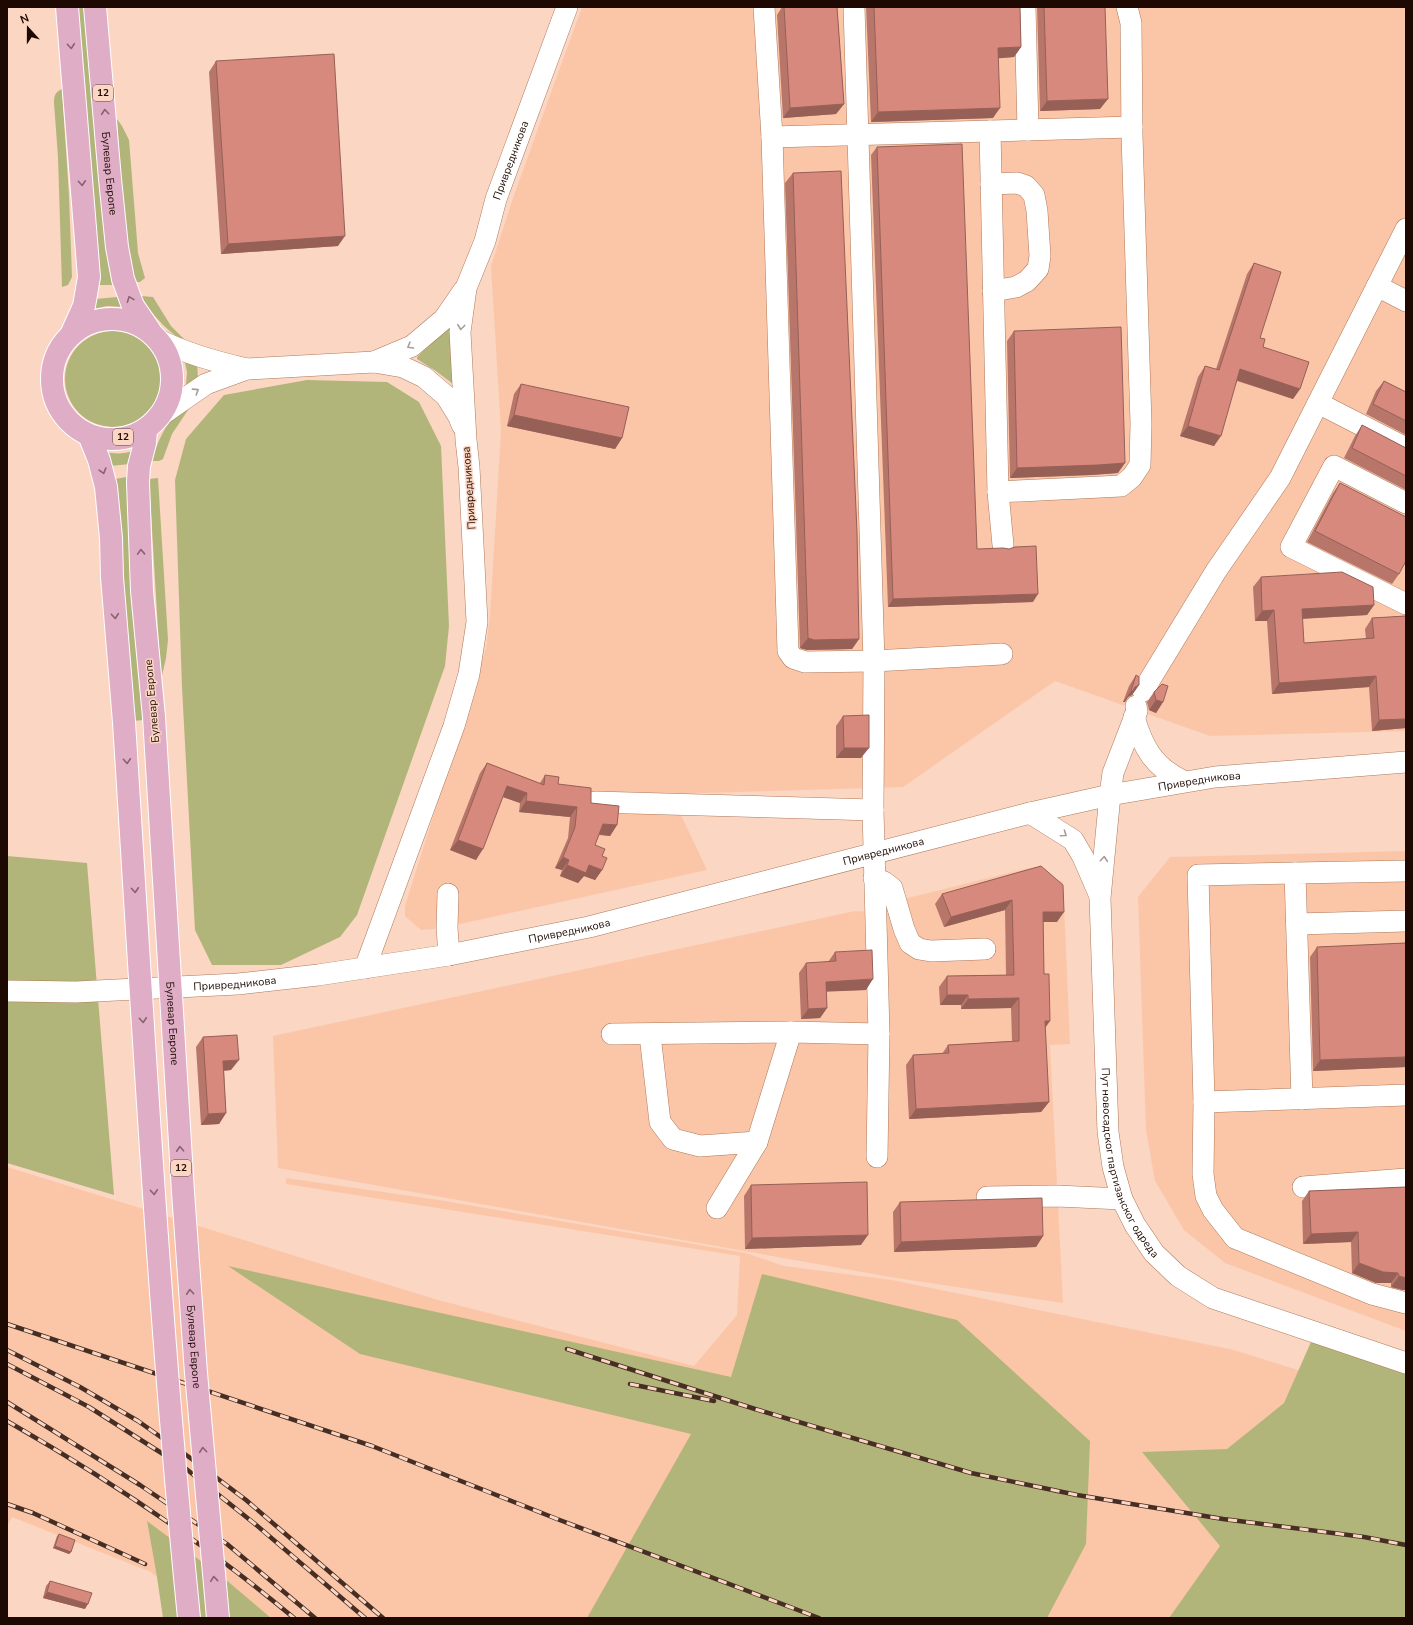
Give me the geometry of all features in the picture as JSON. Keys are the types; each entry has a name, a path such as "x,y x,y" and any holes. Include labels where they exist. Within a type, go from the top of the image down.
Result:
{"main road":[{"name":"Булевар Европе","path":"67,7 88,276 84,306 71,335 59,351 52,370 53,390 60,409 72,424 90,435 104,439 118,439 146,430 164,413 169,402 173,378 169,358 133,306 122,272 110,179 95,7"},
{"name":"Булевар Европе","path":"71,335 85,325 101,319 119,319 136,323 155,336"},
{"name":"Булевар Европе","path":"146,430 145,443 139,466 138,482 142,591 154,717 184,1208 201,1428 218,1618"},
{"path":"90,435 100,460 106,487 111,538 112,577 124,722 155,1202 168,1380 189,1618"}],"street":[{"name":"Привредникова","path":"365,968 454,726 470,674 477,622 460,332 466,288 485,241 496,199 568,7"},
{"path":"764,7 772,137 788,651 793,658 805,662 874,661 1002,654"},
{"path":"854,7 874,661 874,878 880,1034 877,1157"},
{"path":"1025,7 1028,130"},
{"path":"998,492 1121,486 1132,477 1140,465 1141,424 1132,127 1131,23 1127,7"},
{"path":"772,137 1132,127"},
{"path":"990,131 998,492 1003,545"},
{"path":"991,184 1017,183 1026,186 1034,195 1038,211 1040,256 1038,269 1028,281 1016,287 993,291"},
{"name":"Пут новосадског партизанског одреда","path":"1406,229 1280,478 1216,571 1138,704 1113,773 1100,898 1108,1132 1113,1167 1122,1199 1135,1226 1154,1253 1178,1276 1213,1298 1406,1363"},
{"path":"1377,286 1406,300"},
{"path":"374,362 412,346 444,319 466,288"},
{"path":"155,336 180,350 204,359 247,369 374,362 403,367 424,377 446,396 459,417 466,440"},
{"path":"164,413 206,384 247,369"},
{"path":"1318,403 1406,448"},
{"path":"1406,503 1334,466 1291,547 1406,604"},
{"path":"1138,704 1140,735 1146,748 1159,765 1169,774 1184,781"},
{"name":"Привредникова","path":"7,991 76,992 238,984 318,975 449,955 589,927 1030,814 1110,795 1184,781 1215,777 1406,762"},
{"path":"595,802 873,810"},
{"path":"1030,814 1073,840 1093,876 1100,898"},
{"path":"1406,871 1198,875 1204,1102 1203,1174 1206,1196 1223,1225 1235,1238 1372,1294 1406,1303"},
{"path":"1295,873 1302,1099"},
{"path":"874,878 884,882 892,888 904,929 910,943 919,949 931,951 986,949"},
{"path":"448,894 447,928 449,955"},
{"path":"1297,924 1406,921"},
{"path":"612,1034 650,1035 791,1032 880,1034"},
{"path":"717,1208 757,1142 791,1032"},
{"path":"650,1035 660,1122 673,1139 700,1146 757,1142"},
{"path":"1204,1102 1406,1095"},
{"path":"1303,1186 1406,1179"},
{"path":"987,1197 1057,1196 1122,1199"}],"shaded area":[{"path":"582,7 1406,7 1406,731 1210,736 1055,681 903,787 671,794 707,870 437,929 421,930 405,916 405,906 486,648 490,616 501,431 491,266 513,198"},
{"path":"1406,851 1406,1331 1225,1263 1184,1230 1155,1181 1146,1130 1138,897 1170,857"},
{"path":"1029,868 1063,882 1070,1044 1050,1045 1063,1303 890,1277 278,1168 273,1036 855,911 888,913 904,899"},
{"path":"7,1167 438,1300 694,1366 737,1315 740,1256 286,1184 286,1178 445,1201 746,1253 784,1266 892,1280 1234,1350 1406,1404 1406,1618 272,1618 147,1522 157,1577 151,1572 12,1517 7,1527"}],"green space":[{"path":"74,7 87,7 113,285 99,285 100,270 82,157"},
{"path":"62,89 69,196 72,277 68,285 62,287 58,157 54,98 55,94"},
{"path":"117,119 129,140 138,253 145,278 140,282 134,282 125,242"},
{"path":"141,296 153,297 171,326 191,346 175,336 151,312"},
{"path":"117,297 122,307 107,306 93,309 96,299"},
{"path":"448,328 450,329 453,384 417,359 417,357"},
{"path":"113,331 132,334 147,345 158,360 161,379 158,398 147,413 132,424 113,427 94,424 79,413 68,398 65,379 68,360 79,345 94,334"},
{"path":"184,358 197,362 198,379 186,385 187,372"},
{"path":"307,380 387,382 419,402 441,446 449,626 445,666 357,915 340,937 281,965 212,965 195,930 182,687 175,480 186,439 224,395"},
{"path":"190,407 172,434 163,459 159,461 151,461 169,421 182,409"},
{"path":"134,451 130,464 110,466 104,452 126,453"},
{"path":"127,477 144,720 133,721 114,479"},
{"path":"158,478 168,640 161,680 149,479"},
{"path":"7,856 87,863 114,1195 7,1163"},
{"path":"228,1266 731,1377 762,1274 957,1320 1090,1441 1086,1544 1047,1618 587,1618 691,1434 360,1354"},
{"path":"1311,1342 1406,1374 1406,1618 1169,1618 1220,1546 1142,1452 1227,1449 1284,1403"},
{"path":"147,1521 225,1579 271,1618 163,1618"}],"building":[{"path":"784,7 837,7 844,104 790,108"},
{"path":"874,7 1020,7 1021,47 998,48 1000,108 878,112"},
{"path":"1044,7 1105,7 1108,99 1047,101"},
{"path":"334,54 345,236 228,244 216,61"},
{"path":"962,144 977,549 1009,549 1015,547 1036,546 1038,594 893,599 877,147"},
{"path":"841,171 857,532 859,639 814,640 808,638 793,173"},
{"path":"1254,263 1281,272 1260,338 1265,339 1263,347 1309,362 1300,389 1240,369 1221,436 1188,426 1205,366 1219,370"},
{"path":"1121,327 1125,463 1017,468 1014,331"},
{"path":"1384,381 1406,392 1406,421 1373,404"},
{"path":"521,384 629,407 622,438 514,415"},
{"path":"1362,425 1406,448 1406,476 1352,448"},
{"path":"1340,483 1406,517 1406,561 1399,574 1315,531"},
{"path":"1342,572 1373,587 1374,605 1302,609 1304,643 1374,638 1372,618 1406,616 1406,719 1379,720 1376,676 1279,683 1274,610 1262,611 1261,577"},
{"path":"1136,675 1139,677 1139,685 1135,687 1132,692 1131,691"},
{"path":"1162,684 1168,686 1163,702 1156,700 1154,692"},
{"path":"869,715 869,748 844,748 843,716"},
{"path":"487,763 544,785 545,775 559,777 558,784 591,788 591,803 619,806 617,825 603,824 595,845 605,849 602,856 607,858 602,870 589,865 586,873 567,865 569,860 563,857 575,827 577,807 526,801 527,793 507,786 483,849 458,840"},
{"path":"1041,866 1063,885 1064,912 1043,912 1044,974 1049,974 1050,1021 1045,1021 1049,1102 916,1109 913,1055 949,1053 948,1045 1019,1041 1019,998 968,999 968,995 947,995 947,976 1014,975 1012,900 951,917 942,894"},
{"path":"1406,943 1406,1057 1320,1060 1317,947"},
{"path":"872,950 873,979 826,982 827,1008 808,1009 806,963 836,961 835,952"},
{"path":"237,1035 239,1060 223,1061 226,1113 208,1114 203,1037"},
{"path":"867,1182 868,1235 752,1238 751,1185"},
{"path":"1406,1187 1406,1278 1399,1276 1398,1273 1383,1272 1359,1263 1358,1232 1311,1234 1309,1191"},
{"path":"1042,1198 1043,1236 901,1242 900,1202"},
{"path":"59,1534 75,1540 71,1552 55,1546"},
{"path":"50,1581 92,1593 88,1604 47,1592"}],"railway":[{"path":"7,1324 372,1446 557,1519 819,1618"},
{"path":"567,1349 755,1409 971,1473 1077,1495 1223,1519 1364,1537 1406,1545"},
{"path":"7,1350 80,1387 138,1421 189,1457 246,1500 383,1618"},
{"path":"7,1364 89,1407 185,1468 255,1524 365,1618"},
{"path":"630,1384 714,1401"},
{"path":"7,1402 140,1485 227,1544 315,1618"},
{"path":"7,1421 81,1465 155,1513 226,1564 294,1618"},
{"path":"7,1504 33,1513 145,1564"}]}
